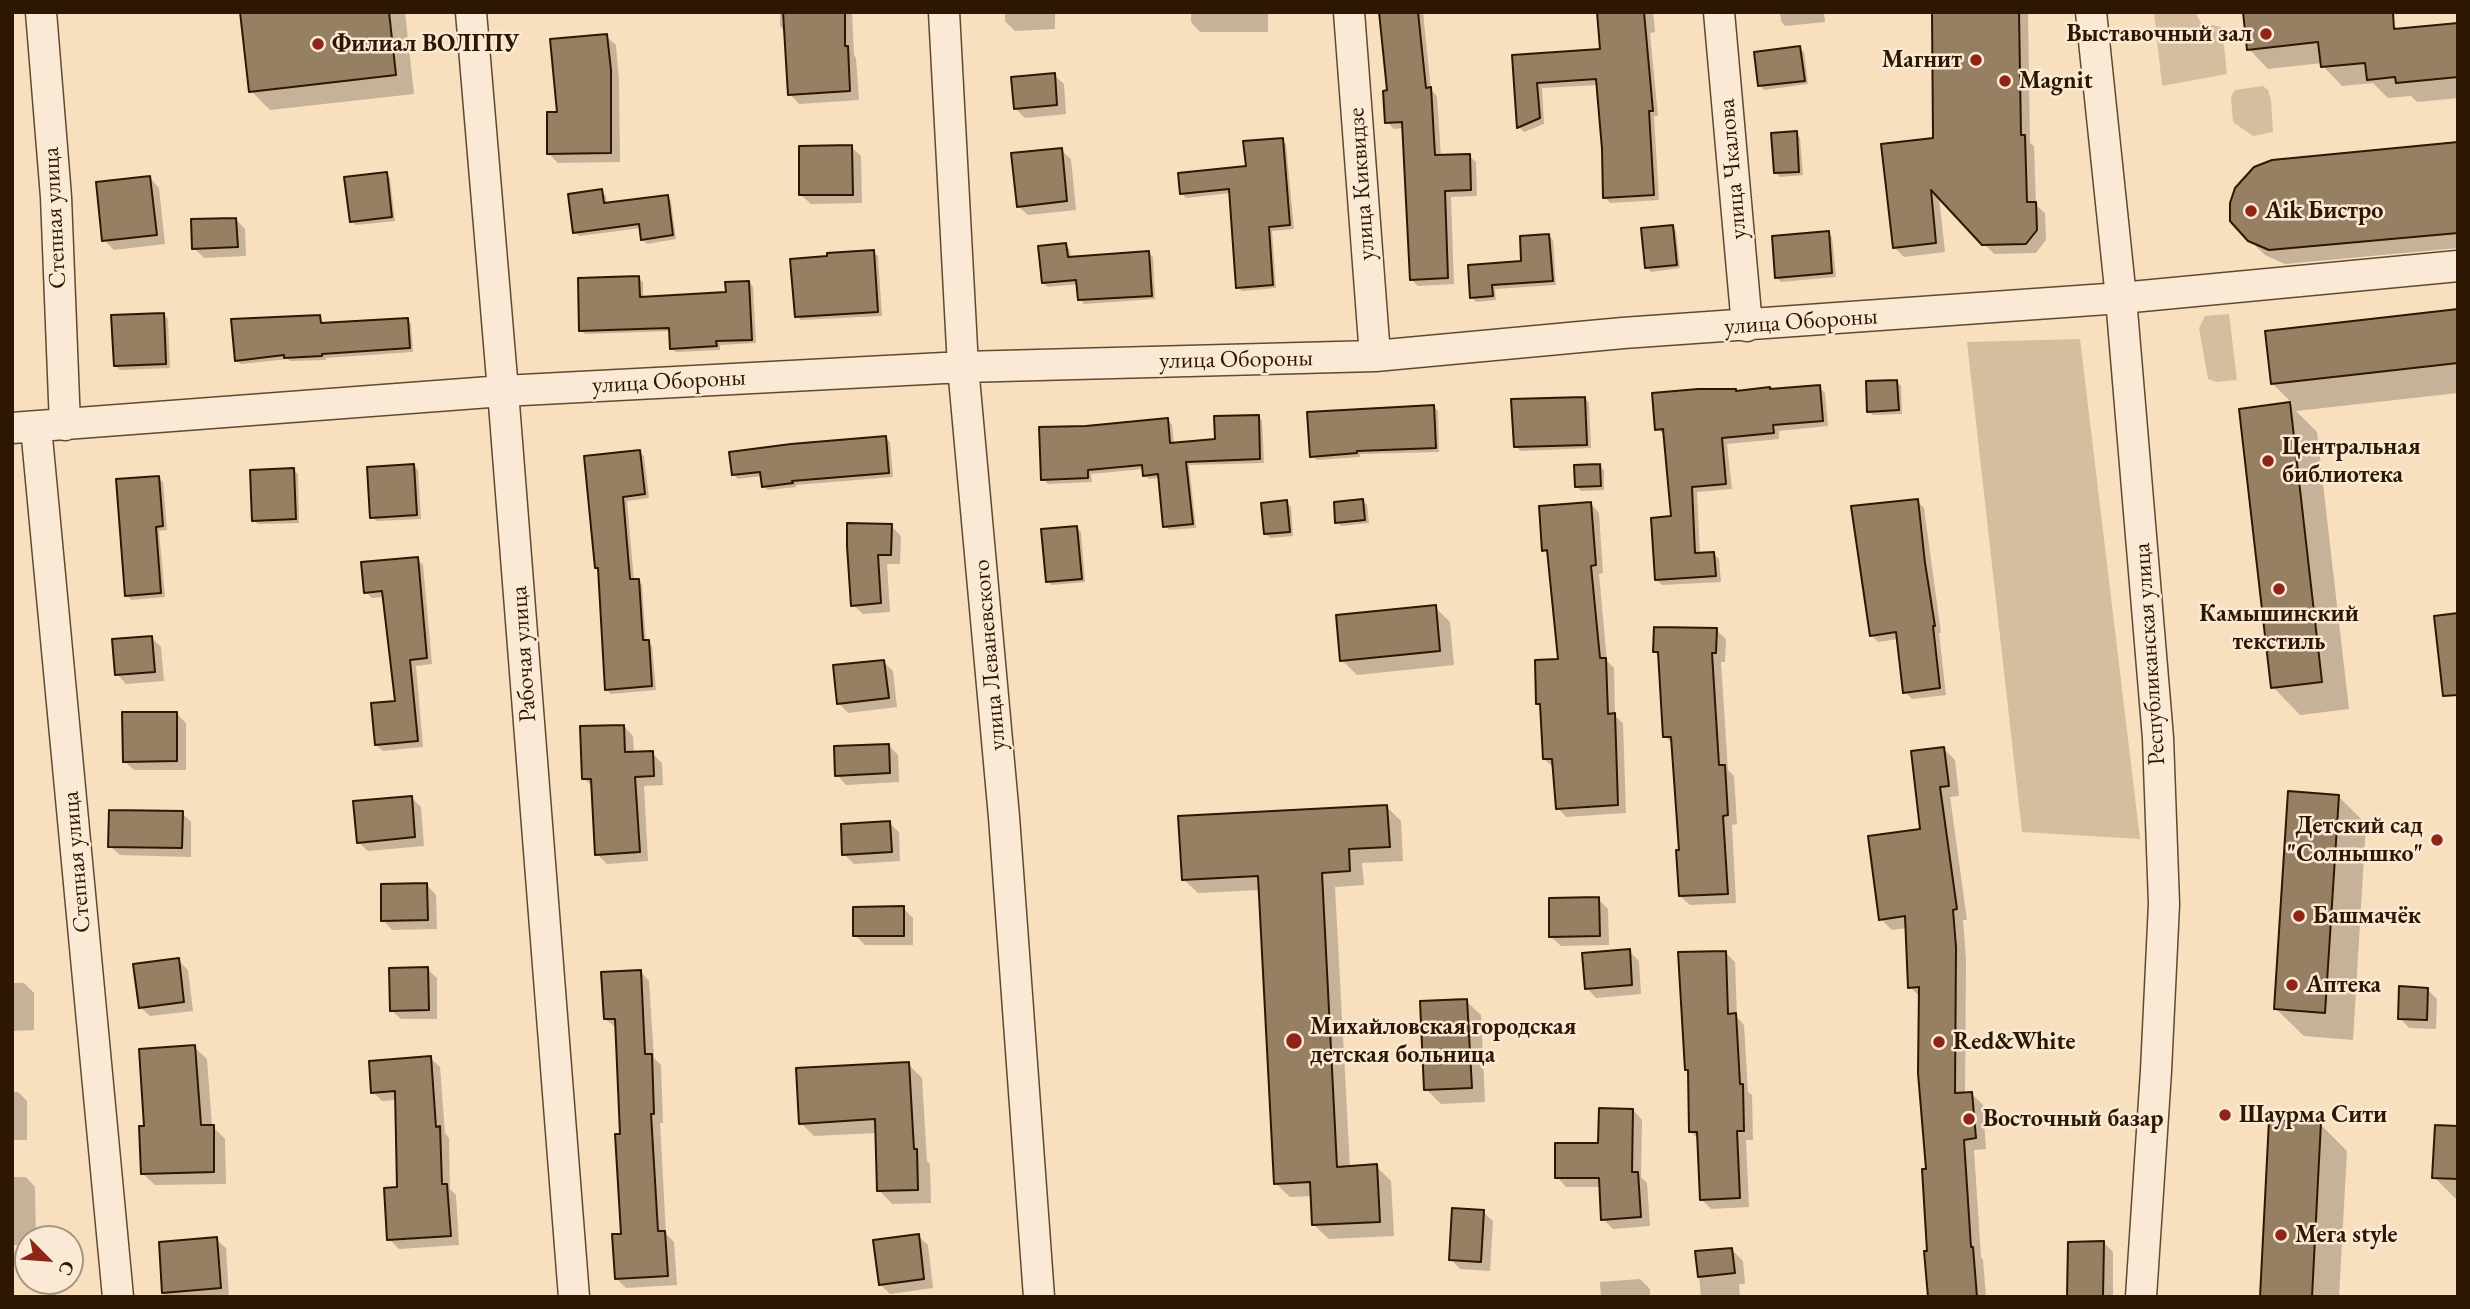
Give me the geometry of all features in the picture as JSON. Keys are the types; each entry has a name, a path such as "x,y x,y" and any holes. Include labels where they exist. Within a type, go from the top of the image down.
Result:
{"street":[{"name":"Степная улица","path":"41,12 56,197 38,427 118,1297"},
{"name":"Рабочая улица","path":"471,12 574,1297"},
{"name":"улица Леваневского","path":"944,12 963,367 1004,817 1039,1297"},
{"name":"улица Киквидзе","path":"1349,12 1374,356"},
{"name":"улица Чкалова","path":"1718,12 1747,326"},
{"name":"Республиканская улица","path":"2091,12 2121,298 2158,738 2164,904 2141,1297"},
{"name":"улица Обороны","path":"38,427 503,391 963,367 1374,356 1623,333 2121,298 2458,266"}],"shaded area":[{"path":"2154,12 2195,12 2201,23 2222,27 2227,74 2162,86"},
{"path":"2263,86 2268,90 2271,100 2273,132 2253,136 2233,122 2231,97 2235,90"},
{"path":"2229,314 2237,380 2216,382 2208,379 2199,328 2205,316"},
{"path":"2080,339 2140,839 2022,832 1967,342"}],"building":[{"name":"Филиал ВОЛГПУ","path":"240,12 389,12 396,75 249,92"},
{"path":"783,12 845,12 845,46 848,46 850,91 788,95"},
{"path":"1379,12 1418,12 1426,88 1431,87 1435,155 1470,154 1471,190 1445,191 1448,278 1410,280 1402,122 1385,123 1383,91 1387,90"},
{"path":"1597,12 1644,12 1653,111 1649,111 1654,195 1603,198 1596,79 1537,83 1540,118 1517,128 1512,55 1600,49"},
{"path":"1932,12 2019,12 2021,135 2025,135 2027,202 2036,202 2037,230 2026,244 1982,245 1931,190 1936,243 1893,248 1881,144 1933,138"},
{"path":"2243,12 2393,12 2394,29 2458,23 2458,77 2396,83 2395,77 2367,80 2365,63 2321,67 2318,42 2247,50"},
{"path":"607,34 611,70 611,153 547,154 547,112 557,112 550,39"},
{"path":"1800,46 1805,81 1758,86 1754,52"},
{"path":"1055,73 1057,105 1014,109 1011,77"},
{"path":"1797,131 1799,172 1774,173 1771,133"},
{"path":"1283,138 1290,225 1269,227 1273,285 1236,288 1229,189 1180,194 1178,173 1246,166 1243,141"},
{"path":"2458,142 2458,233 2269,250 2248,241 2230,221 2230,203 2235,188 2254,167 2272,160"},
{"path":"852,145 853,195 799,195 799,146"},
{"path":"1062,148 1067,201 1017,207 1011,153"},
{"path":"387,172 392,217 350,222 344,177"},
{"path":"150,176 157,235 102,241 96,182"},
{"path":"602,189 604,203 668,195 673,235 641,240 639,224 573,233 568,194"},
{"path":"236,218 238,247 192,249 191,219"},
{"path":"1673,225 1677,265 1645,268 1641,228"},
{"path":"1829,231 1832,273 1775,278 1772,236"},
{"path":"1549,234 1553,281 1492,285 1493,296 1470,298 1468,265 1521,261 1520,236"},
{"path":"1066,243 1068,257 1149,251 1152,296 1078,300 1076,280 1042,283 1038,246"},
{"path":"874,250 878,312 795,317 790,259"},
{"path":"639,276 640,297 726,292 725,282 749,281 752,340 716,341 717,346 670,349 669,328 579,331 578,278"},
{"path":"2458,309 2458,363 2271,384 2265,331"},
{"path":"164,313 166,364 114,366 111,315"},
{"path":"320,315 321,323 408,318 410,348 322,356 284,358 284,355 235,361 231,319"},
{"path":"1897,380 1899,410 1867,412 1866,381"},
{"path":"1820,385 1823,421 1773,425 1774,433 1722,438 1726,484 1692,487 1695,553 1714,552 1716,576 1655,580 1651,518 1671,516 1663,429 1655,430 1652,393"},
{"path":"1585,397 1587,445 1514,447 1511,399"},
{"path":"2290,402 2322,682 2271,688 2239,409"},
{"path":"1434,405 1436,448 1357,451 1310,457 1307,412"},
{"path":"1259,415 1260,459 1186,462 1193,524 1163,527 1158,474 1143,476 1142,465 1088,470 1088,478 1041,480 1039,427 1086,426 1168,418 1170,443 1215,439 1214,416"},
{"path":"886,436 889,473 792,481 793,483 762,487 760,472 732,475 729,452"},
{"path":"640,450 645,494 623,497 630,579 639,579 643,640 649,640 652,686 605,690 598,568 595,568 584,456"},
{"path":"414,464 417,515 370,518 367,467"},
{"path":"1600,464 1601,486 1575,487 1574,465"},
{"path":"294,468 296,519 252,521 250,470"},
{"path":"159,476 163,526 156,527 161,593 125,596 116,479"},
{"path":"1363,499 1365,520 1335,523 1334,502"},
{"path":"1918,499 1935,626 1940,688 1903,693 1896,632 1870,636 1851,506"},
{"path":"1287,500 1290,532 1264,534 1261,503"},
{"path":"1591,502 1596,565 1591,566 1600,658 1606,658 1608,714 1615,713 1618,805 1556,809 1552,759 1543,759 1540,704 1536,704 1535,660 1558,659 1547,550 1542,551 1539,506"},
{"path":"847,523 892,524 891,555 878,555 881,603 851,606"},
{"path":"1077,526 1082,579 1046,582 1041,529"},
{"path":"418,557 427,658 410,660 418,741 375,745 371,703 395,701 382,591 364,593 361,562"},
{"path":"1436,605 1440,651 1340,661 1336,615"},
{"path":"2458,613 2458,695 2443,696 2434,616"},
{"path":"1654,627 1717,628 1716,653 1712,653 1719,765 1725,765 1728,815 1723,816 1728,894 1679,896 1676,850 1679,850 1671,737 1663,737 1658,652 1653,652"},
{"path":"152,636 155,672 115,675 112,639"},
{"path":"884,660 889,698 837,704 833,665"},
{"path":"122,712 177,712 177,761 123,762"},
{"path":"624,725 625,752 653,751 654,776 635,777 640,852 595,855 591,779 582,779 580,726"},
{"path":"889,744 890,773 835,776 834,746"},
{"path":"1944,747 1949,786 1940,787 1957,909 1953,910 1956,947 1955,1093 1972,1092 1976,1138 1964,1140 1977,1297 1928,1297 1922,1169 1926,1169 1918,1073 1919,987 1908,988 1905,916 1879,920 1868,836 1920,829 1911,751"},
{"path":"2288,791 2339,795 2325,1013 2274,1009"},
{"path":"412,796 415,837 357,843 353,801"},
{"path":"1387,805 1390,847 1349,849 1350,871 1322,873 1337,1167 1377,1164 1380,1222 1312,1225 1310,1182 1274,1184 1258,876 1182,880 1178,816"},
{"path":"109,810 183,811 182,848 108,847"},
{"path":"890,821 892,852 842,855 841,824"},
{"path":"427,883 428,920 381,921 381,884"},
{"path":"1599,897 1600,936 1549,937 1549,898"},
{"path":"904,906 904,936 853,936 853,907"},
{"path":"1630,949 1632,985 1585,989 1582,953"},
{"path":"1726,951 1728,1014 1736,1013 1740,1084 1743,1084 1744,1131 1737,1131 1740,1198 1700,1200 1697,1132 1689,1132 1688,1070 1685,1070 1678,952"},
{"path":"179,958 184,1002 139,1008 133,964"},
{"path":"428,967 429,1010 390,1011 389,968"},
{"path":"641,970 645,1054 652,1054 654,1114 651,1114 658,1231 665,1231 668,1276 615,1279 612,1234 621,1234 615,1134 620,1134 615,1019 604,1019 601,972"},
{"path":"2399,986 2428,988 2427,1020 2398,1019"},
{"path":"1467,999 1472,1088 1424,1090 1420,1001"},
{"path":"195,1045 201,1125 214,1125 214,1172 141,1174 139,1126 144,1126 139,1049"},
{"path":"431,1056 436,1127 440,1126 442,1184 447,1184 451,1236 387,1240 384,1188 397,1187 395,1091 371,1093 369,1061"},
{"path":"909,1062 918,1190 877,1191 875,1119 799,1124 796,1068"},
{"path":"1599,1108 1633,1109 1632,1172 1638,1172 1641,1217 1601,1220 1599,1178 1555,1178 1555,1143 1598,1143"},
{"path":"2269,1120 2321,1122 2312,1297 2260,1297"},
{"path":"2435,1125 2458,1126 2458,1179 2432,1178"},
{"path":"1452,1208 1484,1210 1481,1262 1449,1260"},
{"path":"919,1234 924,1279 879,1285 873,1240"},
{"path":"217,1237 221,1288 162,1293 159,1242"},
{"path":"2104,1241 2103,1297 2067,1297 2068,1242"},
{"path":"1732,1248 1735,1273 1698,1277 1695,1251"}],"place":[{"name":"Выставочный зал","path":"2266,34"},
{"name":"Филиал ВОЛГПУ","path":"318,44"},
{"name":"Магнит","path":"1976,60"},
{"name":"Magnit","path":"2005,81"},
{"name":"Aik Бистро","path":"2251,211"},
{"name":"Центральная библиотека","path":"2268,461"},
{"name":"Камышинский текстиль","path":"2279,589"},
{"name":"Детский сад \"Солнышко\"","path":"2437,840"},
{"name":"Башмачёк","path":"2299,916"},
{"name":"Аптека","path":"2292,985"},
{"name":"Михайловская городская детская больница","path":"1294,1041"},
{"name":"Red&White","path":"1939,1042"},
{"name":"Шаурма Сити","path":"2225,1115"},
{"name":"Восточный базар","path":"1969,1119"},
{"name":"Мега style","path":"2281,1235"}]}
